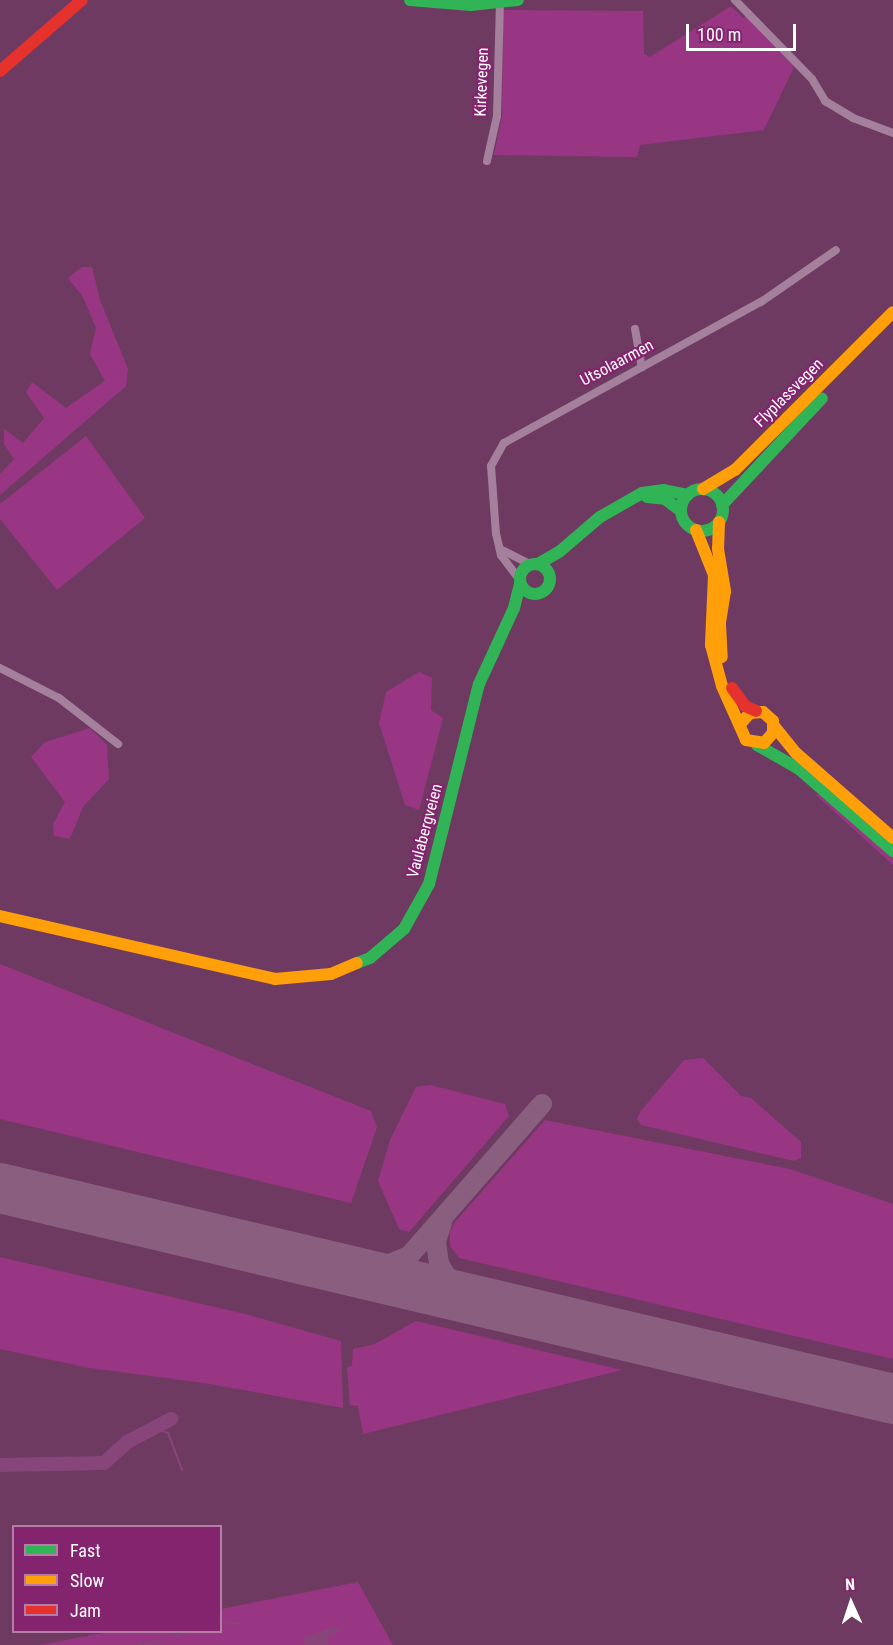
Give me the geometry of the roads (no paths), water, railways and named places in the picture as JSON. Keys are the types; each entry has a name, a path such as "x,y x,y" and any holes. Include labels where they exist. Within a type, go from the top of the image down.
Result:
{"main road":[{"path":"0,71 82,0"},
{"path":"410,0 500,3 518,0"},
{"name":"Flyplassvegen","path":"703,489 735,470 893,312"},
{"name":"Flyplassvegen","path":"722,505 754,467 893,326"},
{"path":"537,594 527,592 520,581 534,564 559,552 600,517 652,491 687,495 703,489 712,492 722,505 718,549 725,591 719,644 736,697 756,711 767,714 774,726 805,762 893,838"},
{"path":"687,495 681,511 683,519 696,530 714,575 710,624 716,666 746,740 799,769 893,851"},
{"path":"634,498 665,499 681,511"},
{"path":"696,530 705,531 719,522"},
{"path":"514,608 548,588 559,552"},
{"path":"534,564 550,576"},
{"name":"Vaulabergveien","path":"0,916 275,979 331,974 370,958 404,929 429,884 475,699 493,647 514,608 520,581"},
{"path":"741,723 756,711"},
{"path":"758,745 770,739 774,726"}],"street":[{"path":"735,0 812,80 825,101 853,118 893,133"},
{"name":"Kirkevegen","path":"487,161 497,116 500,3"},
{"name":"Utsolaarmen","path":"520,581 500,548 491,466 499,447 760,302 836,250"},
{"path":"635,328 642,367"},
{"path":"500,548 534,564"},
{"path":"0,668 59,698 118,744"}],"waterway":[{"path":"0,1465 104,1463 127,1442 171,1419"},
{"path":"156,1429 168,1433 182,1470"},
{"path":"222,1622 240,1624"},
{"path":"170,1637 186,1633"},
{"path":"139,1645 162,1640"}]}
